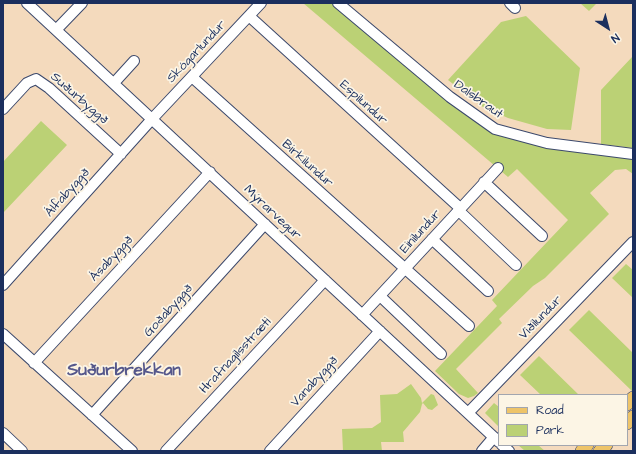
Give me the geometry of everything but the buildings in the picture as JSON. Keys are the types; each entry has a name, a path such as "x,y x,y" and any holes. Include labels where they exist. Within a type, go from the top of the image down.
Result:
{"street":[{"name":"Mýrarvegur","path":"27,3 496,440"},
{"path":"56,30 82,3"},
{"name":"Skógarlundur","path":"152,118 261,3"},
{"name":"Dalsbraut","path":"338,3 450,97 495,129 522,138 547,143 633,154"},
{"name":"Espilundur","path":"250,16 459,209 516,265"},
{"path":"114,83 134,61"},
{"name":"Birkilundur","path":"192,77 469,326"},
{"name":"Suðurbyggð","path":"3,109 27,83 36,79 49,88 120,154"},
{"name":"Álfabyggð","path":"5,278 152,118"},
{"name":"Einilundur","path":"362,315 498,168"},
{"name":"Ásabyggð","path":"34,363 210,172"},
{"path":"484,182 542,236"},
{"name":"Goðabyggð","path":"92,415 265,224"},
{"path":"432,239 488,291"},
{"name":"Víðilundur","path":"468,413 633,242"},
{"name":"Hrafnagilsstræti","path":"166,451 325,280"},
{"path":"380,296 441,354"},
{"name":"Vanabyggð","path":"270,451 380,331"},
{"path":"3,334 132,451"},
{"path":"3,433 22,451"},
{"path":"482,451 496,440"}],"green space":[{"path":"303,3 332,3 431,85 443,97 492,132 539,145 633,159 633,174 626,169 615,170 590,193 609,214 545,278 533,286 499,319 502,323 456,369 478,393 474,396 468,398 459,394 435,371 497,306 492,300 568,220 517,169 508,177"},
{"path":"580,3 597,3 589,11"},
{"path":"526,16 580,68 571,130 547,129 508,118 481,106 448,80 501,22"},
{"path":"633,56 633,148 601,144 601,90"},
{"path":"41,121 67,145 3,213 3,162"},
{"path":"626,264 633,270 633,298 612,278"},
{"path":"589,310 633,353 633,392 569,330"},
{"path":"539,356 578,394 540,394 520,375"},
{"path":"411,384 421,398 422,403 431,394 434,395 438,405 432,410 428,409 423,403 422,404 420,412 403,432 404,442 381,442 382,451 343,451 342,429 372,428 381,422 380,395 397,394"},
{"path":"494,403 498,406 498,426 485,413"},
{"path":"519,446 539,446 545,451 525,451"}],"district":[{"name":"Suðurbrekkan","path":"124,371"}]}
